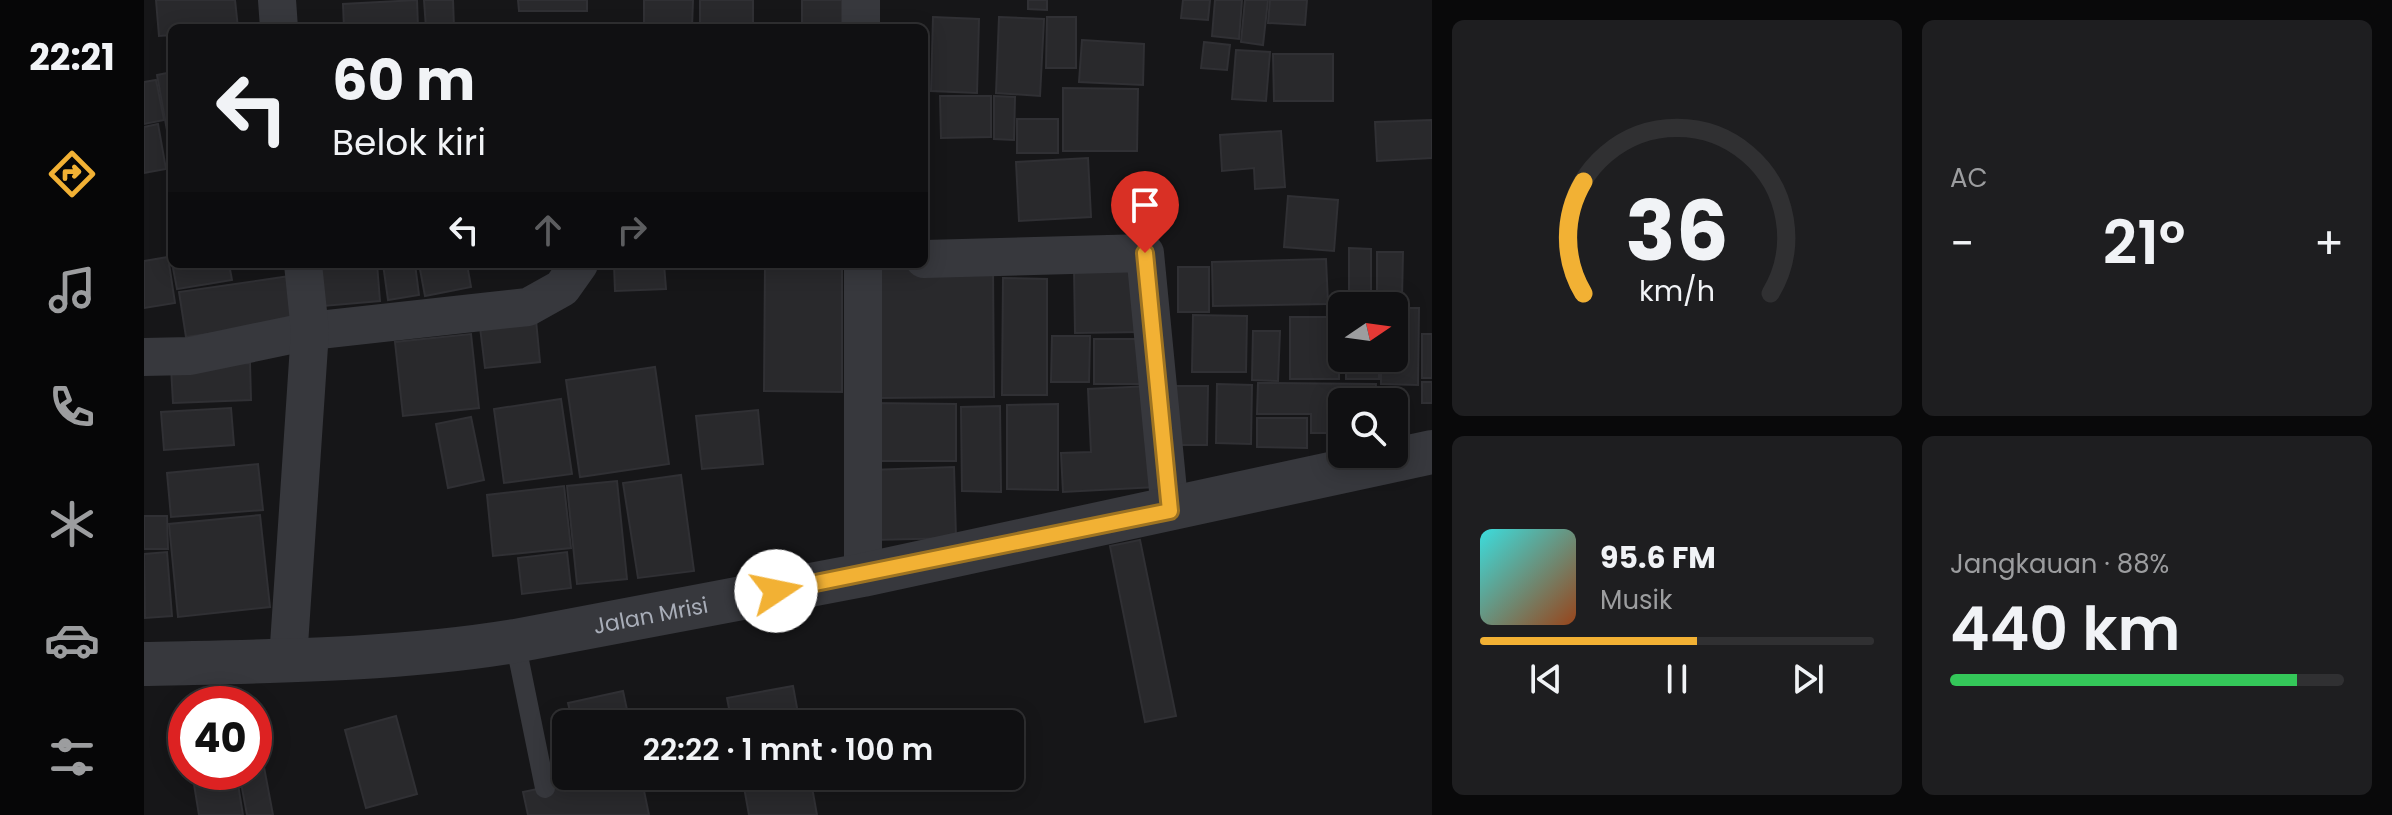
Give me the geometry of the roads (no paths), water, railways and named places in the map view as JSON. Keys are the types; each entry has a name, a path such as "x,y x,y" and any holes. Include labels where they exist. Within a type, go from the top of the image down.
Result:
{"street":[{"path":"277,0 279,24"},
{"path":"861,0 861,24"},
{"path":"928,259 1145,253 1170,511"},
{"path":"288,660 310,331 303,268"},
{"path":"144,357 190,356 310,331 528,307 562,288 576,268"},
{"path":"863,268 863,575"},
{"name":"Jalan Mrisi","path":"144,664 288,660 473,648 863,575 1432,452"}],"lane":[{"path":"515,641 545,788"}]}
